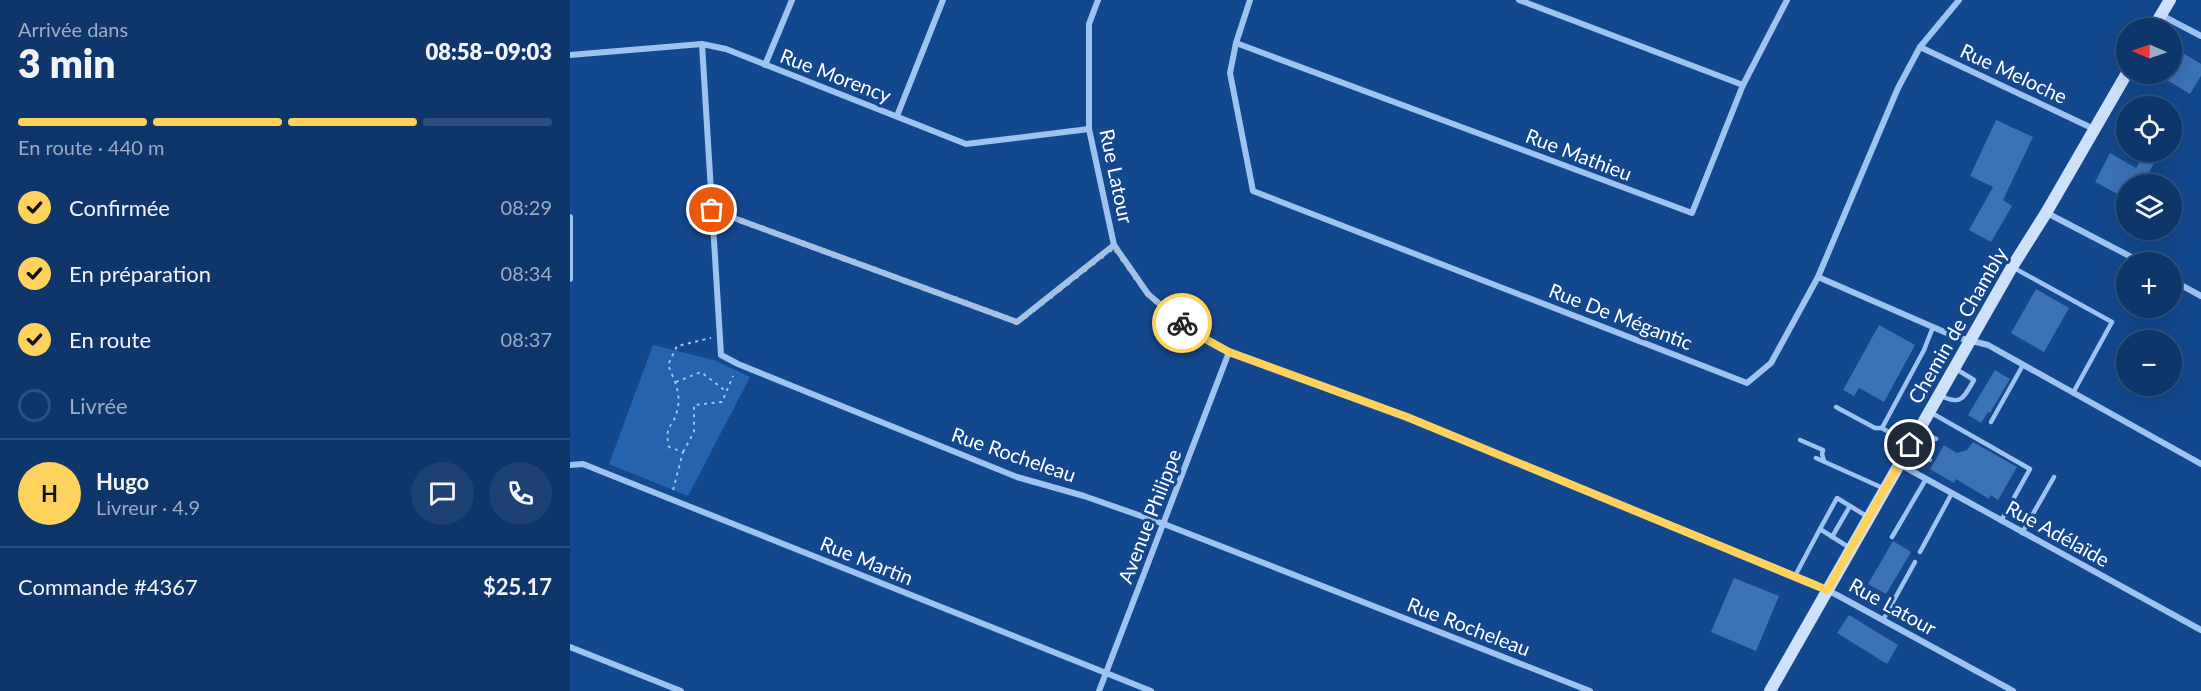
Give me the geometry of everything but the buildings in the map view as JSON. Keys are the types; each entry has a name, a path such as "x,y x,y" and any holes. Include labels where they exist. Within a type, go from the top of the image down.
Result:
{"street":[{"path":"765,65 792,0"},
{"path":"897,117 943,0"},
{"name":"Rue Latour","path":"1098,0 1089,24 1089,129 1114,246 1148,294 1191,331 1229,352 1407,417 1827,590 2013,691"},
{"name":"Rue De Mégantic","path":"1250,0 1236,43 1230,72 1253,191 1747,383 1771,363 1818,277 1898,88 1920,47 1959,0"},
{"path":"1519,0 1743,85"},
{"name":"Rue Mathieu","path":"1236,43 1692,213 1743,85 1787,0"},
{"path":"2159,18 2170,0"},
{"path":"2161,15 2201,36"},
{"name":"Rue Morency","path":"570,55 702,44 726,49 966,144 1089,129"},
{"name":"Rue Rocheleau","path":"702,44 721,355 738,364 1017,477 1084,496 1164,524 1590,691"},
{"name":"Rue Meloche","path":"1920,47 2094,129"},
{"name":"Chemin de Chambly","path":"1770,691 2012,267 2121,84"},
{"path":"712,210 1017,322 1114,246"},
{"path":"2046,213 2122,252"},
{"path":"570,217 570,279"},
{"path":"1818,277 1956,337 1984,343 2201,464"},
{"path":"2182,286 2201,296"},
{"name":"Avenue Philippe","path":"1099,691 1229,352"},
{"name":"Rue Martin","path":"570,465 583,464 1151,691"},
{"name":"Rue Adélaïde","path":"1899,464 2201,630"},
{"path":"570,647 681,691"}],"lane":[{"path":"2012,267 2112,322 2073,393"},
{"path":"1882,428 1924,350 1933,327"},
{"path":"1991,422 2023,365"},
{"path":"1939,395 1953,401 1961,400 1974,380 1955,368"},
{"path":"1836,407 1875,428 1882,428 1930,460"},
{"path":"1930,412 2030,469 2001,521"},
{"path":"1919,430 1936,440"},
{"path":"1800,440 1823,450 1824,461"},
{"path":"1816,458 1885,489"},
{"path":"2022,532 2054,477"},
{"path":"1892,537 1926,479"},
{"path":"1920,552 1952,493"},
{"path":"1795,576 1837,498 1868,517"},
{"path":"1832,537 1850,506"},
{"path":"1820,529 1851,548"},
{"path":"1883,620 1915,562"}],"path":[{"path":"683,452 669,447 666,433 678,411 678,388 668,365 677,346 719,336"},
{"path":"675,383 701,372 728,392"},
{"path":"673,490 683,452 694,432 694,405 722,402 734,376"}],"shaded area":[{"path":"653,345 714,360 750,377 688,496 609,464"}],"way so far":[{"path":"712,210 1017,322 1114,246 1148,294 1182,323"}],"route":[{"path":"1182,323 1191,331 1229,352 1407,417 1827,590 1910,445"}]}
